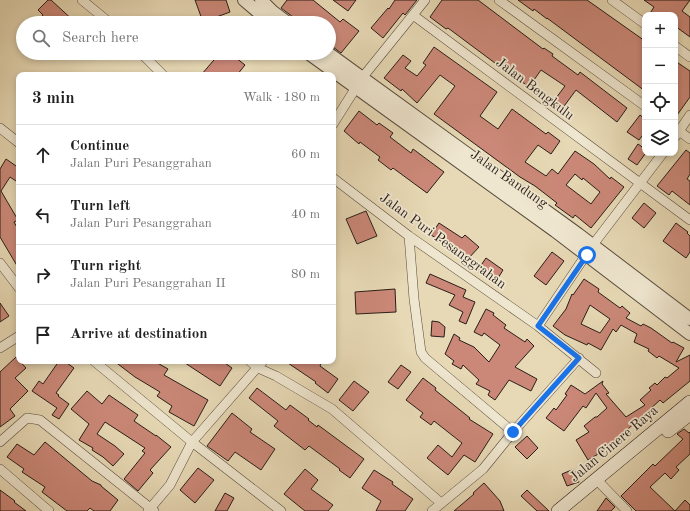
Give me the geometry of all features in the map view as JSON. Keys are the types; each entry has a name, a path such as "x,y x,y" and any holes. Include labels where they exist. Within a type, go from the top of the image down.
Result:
{"main road":[{"name":"Jalan Cinere Raya","path":"570,511 599,482 690,402"},
{"name":"Jalan Cinere Raya","path":"558,511 690,414"}],"street":[{"path":"82,0 101,16"},
{"path":"244,0 263,16"},
{"path":"261,0 279,16"},
{"path":"336,119 358,83 425,0"},
{"path":"499,0 642,104"},
{"path":"612,0 642,22"},
{"name":"Jalan Bengkulu","path":"413,16 690,220"},
{"path":"678,48 690,57"},
{"path":"148,60 160,72"},
{"name":"Jalan Bandung","path":"320,60 358,83 690,320"},
{"name":"Jalan Bandung","path":"335,60 358,83"},
{"path":"678,130 690,116"},
{"path":"0,128 16,141"},
{"path":"678,133 690,139"},
{"path":"538,326 590,250 661,156"},
{"name":"Jalan Puri Pesanggrahan","path":"336,180 409,236 538,326 596,373"},
{"path":"409,236 414,299 421,352 425,358 513,432"},
{"name":"Jalan Bandung","path":"590,250 690,334"},
{"path":"0,263 16,284"},
{"path":"0,348 16,338"},
{"path":"432,511 483,469 513,432 579,358"},
{"path":"98,364 192,442 281,511"},
{"path":"0,442 27,418 40,420 151,510 170,485 192,442 260,364 276,376 332,409 441,504"},
{"path":"0,469 49,511"},
{"path":"599,482 627,511"}],"building":[{"path":"48,0 51,0 68,16 42,16 43,15 38,10"},
{"path":"195,0 226,0 230,12 219,16 201,16"},
{"path":"287,0 313,0 333,16 292,16 281,8"},
{"path":"333,0 356,0 348,11"},
{"path":"395,0 417,0 405,15 403,13 383,38 371,28 388,8 389,9"},
{"path":"442,0 478,0 543,49 544,48 553,54 552,56 578,75 580,72 627,108 617,122 576,90 559,113 550,106 565,86 541,70 529,87 507,72 448,28 446,29 430,17"},
{"path":"518,0 587,0 642,39 642,89 547,18 534,9 533,11"},
{"path":"644,0 690,0 682,11 690,17 690,37 678,28 678,12 651,12 654,7"},
{"path":"336,19 340,22 343,19 359,31 341,53 336,49"},
{"path":"434,47 497,92 480,116 498,129 512,109 546,134 548,132 560,141 551,154 538,145 525,162 546,176 552,169 558,174 575,151 594,164 610,179 611,177 624,187 591,228 575,215 573,218 555,205 557,203 535,186 520,177 434,114 455,86 440,75 417,103 402,89 401,91 384,78 403,55 411,61 405,68 417,76 426,65 423,63","holes":["575,174 582,180 583,178 600,192 591,204 566,185"]},
{"path":"214,60 239,60 245,65 239,72 204,72"},
{"path":"678,63 690,71 690,97 678,114"},
{"path":"359,111 377,125 379,123 393,133 390,137 411,153 413,149 444,172 427,193 393,168 391,170 378,160 380,157 360,142 359,144 344,131"},
{"path":"640,115 642,117 642,136 639,140 627,132"},
{"path":"638,144 642,147 642,156 644,156 637,165 628,159"},
{"path":"686,150 690,153 690,174 687,179 690,181 690,205 672,191 669,195 657,186"},
{"path":"6,159 16,166 16,181 10,177 1,191 16,217 16,221 14,222 16,226 16,264 0,237 0,169"},
{"path":"644,203 656,213 644,228 632,218"},
{"path":"366,211 377,236 357,244 346,219"},
{"path":"439,223 462,238 465,235 479,247 467,260 446,241 444,243 431,235"},
{"path":"676,223 688,232 687,233 690,236 690,252 686,258 663,241"},
{"path":"552,252 564,261 546,285 534,276"},
{"path":"486,258 503,270 495,283 477,271"},
{"path":"430,274 466,290 463,297 475,302 466,324 459,321 463,312 449,305 455,295 426,283"},
{"path":"584,279 599,289 598,292 620,308 622,306 630,313 626,318 641,326 643,324 651,328 672,343 673,342 684,348 676,362 690,355 690,381 663,403 660,400 648,411 652,417 641,424 638,420 617,439 620,442 607,453 605,450 588,460 576,440 589,432 584,426 607,408 596,393 586,408 583,406 564,431 546,418 554,408 556,410 567,395 565,394 571,385 585,394 603,381 602,384 609,393 606,394 626,417 645,405 640,400 651,390 649,388 655,383 657,385 665,377 667,378 679,368 659,356 657,358 648,351 649,349 634,342 637,334 621,325 616,332 613,329 601,350 588,343 587,345 565,335 553,326 566,309 572,294 573,295","holes":["590,305 610,319 600,333 581,324"]},
{"path":"395,289 396,312 356,314 355,292"},
{"path":"0,303 9,316 0,322"},
{"path":"486,309 494,313 493,315 506,325 504,328 525,342 527,339 534,346 515,367 537,379 531,391 509,380 495,400 488,395 490,391 476,384 479,380 463,365 461,369 452,364 454,361 445,354 454,334 460,338 459,340 474,347 489,362 500,345 484,333 482,336 474,332"},
{"path":"432,321 439,322 445,327 444,337 431,336"},
{"path":"16,357 16,364 22,364 26,368 15,378 28,391 10,409 15,416 0,427 0,372"},
{"path":"57,364 68,364 74,368 56,393 69,404 59,419 52,415 57,408 32,391 39,381 43,384"},
{"path":"118,364 159,364 168,369 164,375 208,400 194,426 169,412 172,406 157,396 160,392 135,377"},
{"path":"187,364 226,364 232,368 220,386"},
{"path":"289,364 321,364 320,366 338,379 328,393 315,383 316,382"},
{"path":"401,365 411,372 398,389 388,382"},
{"path":"423,378 436,388 435,390 470,418 469,419 493,434 475,462 464,455 448,475 427,458 438,445 452,457 462,443 434,421 431,425 420,417 423,413 406,400"},
{"path":"354,381 369,392 353,411 339,400"},
{"path":"257,388 286,410 290,405 317,427 318,425 364,459 350,478 309,446 305,450 274,426 278,421 249,398"},
{"path":"87,391 102,404 109,395 138,415 134,421 171,447 150,470 153,473 138,491 124,479 145,453 142,451 145,448 105,422 97,434 124,454 113,466 92,450 93,448 79,440 89,424 71,409"},
{"path":"232,413 252,429 250,432 275,449 261,470 235,452 228,461 207,446"},
{"path":"684,429 689,433 690,432 690,454 676,467 679,470 671,479 665,473 650,487 675,511 636,511 621,496 653,464 655,466 683,439 677,434"},
{"path":"527,436 538,448 527,459 515,447"},
{"path":"45,442 92,481 101,485 118,500 110,511 94,511 90,508 87,511 67,511 42,492 45,487 22,472 24,469 7,457 17,444 34,455"},
{"path":"198,468 214,480 195,503 180,490"},
{"path":"305,469 318,480 311,489 333,505 328,511 305,511 284,494"},
{"path":"574,469 579,482 567,486 562,474"},
{"path":"374,470 393,482 392,484 413,499 405,511 376,511 381,501 362,488"},
{"path":"484,483 500,501 504,511 454,511 474,494 473,493"},
{"path":"0,490 15,501 14,502 26,511 0,511"},
{"path":"527,490 549,511 537,511 521,496"},
{"path":"225,493 234,498 227,511 215,511"},
{"path":"606,498 615,507 611,511 597,511"},
{"path":"685,500 690,505 690,511 675,511"}],"route":[{"path":"513,432 579,358 538,326 587,255"}]}
